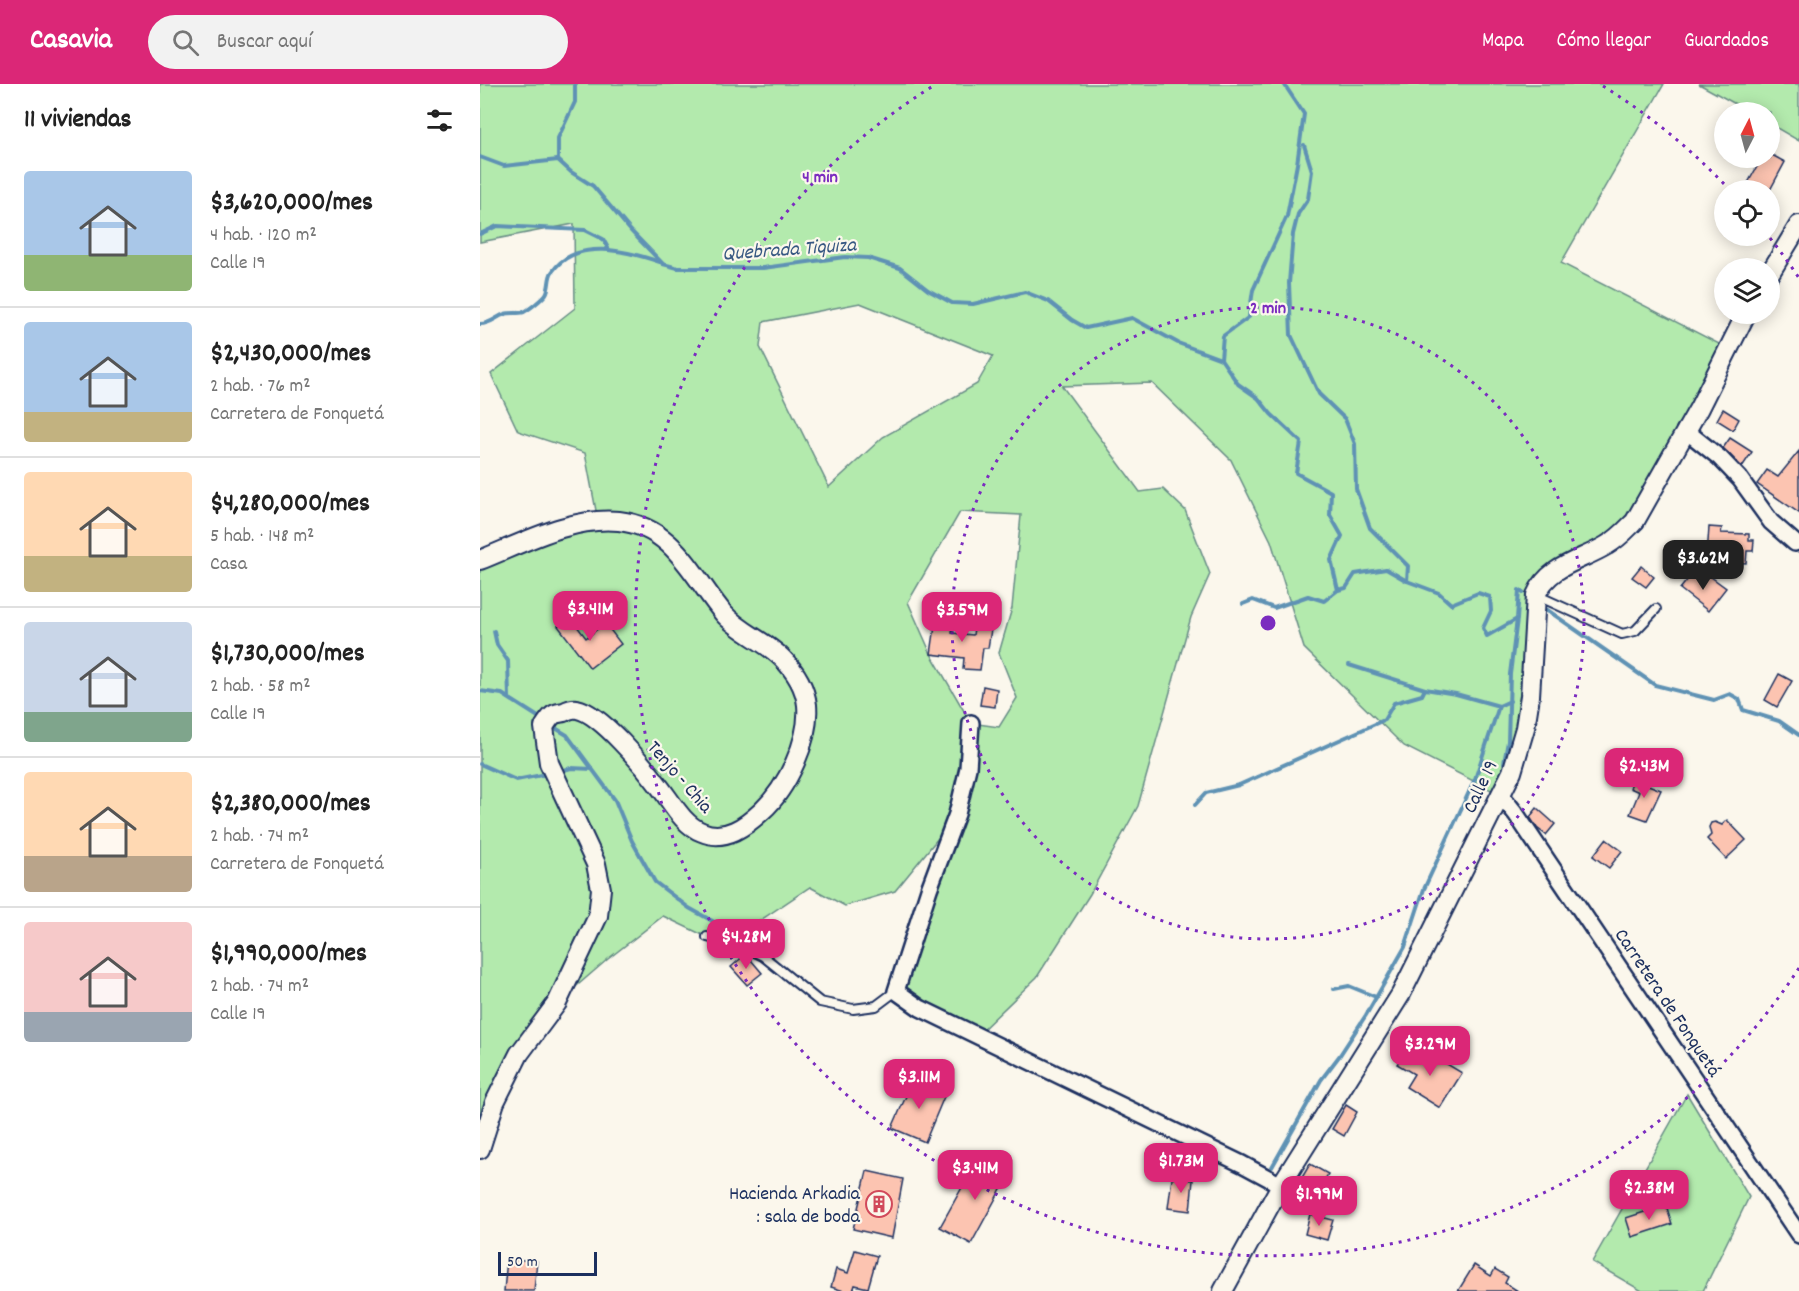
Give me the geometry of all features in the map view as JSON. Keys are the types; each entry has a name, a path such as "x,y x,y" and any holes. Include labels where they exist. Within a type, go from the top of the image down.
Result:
{"street":[{"path":"1779,258 1799,225"},
{"path":"1536,596 1540,586 1553,571 1606,546 1623,534 1635,521 1699,408 1741,324"},
{"path":"1685,430 1720,458 1740,479 1770,522 1795,543"},
{"name":"Tenjo - Chia","path":"480,560 576,524 620,521 640,527 662,538 680,553 726,616 781,657 799,679 807,706 805,730 795,765 778,793 763,811 738,831 717,835 702,833 691,826 614,734 592,715 576,708 553,715 544,727 549,763 596,864 601,889 598,916 557,1003 519,1054 495,1102 480,1149"},
{"name":"Calle 19","path":"1223,1291 1281,1185 1401,994 1512,771 1525,728 1530,696 1536,596"},
{"path":"971,723 968,768 957,814 929,889 896,991 920,1008 1281,1185"},
{"name":"Carretera de Fonquetá","path":"1501,795 1799,1235"}],"lane":[{"path":"1536,596 1622,634 1635,631 1656,609"},
{"path":"707,937 742,946 763,956 820,1002 852,1009 876,1006 896,991"}],"green space":[{"path":"480,84 1664,84 1561,263 1729,349 1635,521 1540,586 1530,696 1501,795 1404,746 1304,648 1271,541 1231,460 1152,383 1062,386 1140,492 1163,489 1185,510 1210,574 1191,617 1138,806 1090,894 1037,977 977,1035 896,991 956,816 895,891 845,906 810,887 728,942 707,937 663,916 557,1003 533,1038 480,1149 480,560 598,521 585,453 518,431 491,374 575,308 574,224 480,242","holes":["860,303 993,356 977,384 883,437 829,487 760,347 763,322","960,512 1021,515 1012,608 999,653 1017,698 999,727 971,723 931,654 908,602"]},
{"path":"1699,84 1799,84 1799,141 1780,130 1780,102 1732,102"},
{"path":"1687,1094 1749,1197 1703,1291 1642,1291 1592,1262"}],"building":[{"path":"1780,159 1785,162 1775,180 1750,180 1756,168 1780,168"},
{"path":"1723,409 1739,419 1733,430 1717,420"},
{"path":"1730,438 1752,452 1742,467 1723,448"},
{"path":"1799,451 1799,513 1757,484 1767,470 1778,477"},
{"path":"1709,527 1722,528 1721,533 1749,534 1749,540 1754,540 1753,551 1747,551 1746,563 1718,561 1721,557 1707,556"},
{"path":"1641,566 1654,577 1646,587 1632,577"},
{"path":"1692,574 1701,581 1707,574 1726,588 1708,611 1680,589"},
{"path":"570,617 586,638 605,623 621,644 590,668 558,626"},
{"path":"936,619 954,621 952,633 973,635 975,620 992,623 988,648 983,648 980,670 963,669 964,658 931,654"},
{"path":"1779,674 1792,681 1777,707 1765,700"},
{"path":"983,686 997,689 995,707 980,705"},
{"path":"1633,779 1661,790 1647,820 1630,814 1639,792 1630,788"},
{"path":"1537,808 1555,824 1546,835 1537,828 1530,817"},
{"path":"1727,820 1746,840 1726,859 1707,839 1711,835 1709,827 1711,823 1722,825"},
{"path":"1606,839 1622,851 1609,868 1593,856"},
{"path":"746,954 762,973 747,985 731,967"},
{"path":"1406,1050 1422,1060 1427,1052 1462,1073 1440,1108 1406,1087 1414,1074 1397,1064"},
{"path":"914,1078 946,1092 925,1142 892,1128"},
{"path":"1346,1105 1357,1112 1344,1136 1332,1129"},
{"path":"979,1157 1009,1174 971,1244 940,1227"},
{"path":"1310,1164 1328,1174 1313,1201 1294,1191"},
{"name":"Hacienda Arkadia : sala de boda","path":"867,1171 903,1179 892,1238 853,1229"},
{"path":"1172,1178 1193,1180 1190,1211 1168,1208"},
{"path":"1666,1205 1672,1224 1632,1237 1626,1218"},
{"path":"1310,1214 1333,1220 1327,1240 1305,1234"},
{"path":"855,1250 877,1256 868,1288 855,1285 853,1291 844,1291 831,1287 836,1269 848,1273"},
{"path":"507,1259 537,1261 534,1291 504,1291"},
{"path":"1474,1265 1491,1276 1495,1269 1508,1277 1505,1283 1518,1291 1458,1291"}],"waterway":[{"path":"558,160 558,138 575,102 575,84"},
{"path":"1221,359 1223,336 1249,317 1253,290 1287,216 1304,114 1284,84"},
{"path":"1304,145 1312,171 1308,199 1298,214 1293,234 1289,283 1291,335 1319,394 1345,419 1355,444 1356,489 1370,528 1408,566 1407,581"},
{"name":"Quebrada Tiquiza","path":"480,157 504,166 558,160 571,172 593,186 663,264 678,268 763,268 845,257 868,258 900,268 928,290 952,303 973,304 1025,292 1048,301 1086,328 1132,318 1178,343 1221,359 1238,384 1258,398 1271,414 1301,442 1296,473 1331,492 1330,515 1342,536 1331,560 1338,590 1346,588 1355,574 1386,569 1407,581 1439,593 1451,604 1478,593 1490,597 1491,611 1483,628 1487,636 1517,619 1519,590 1523,593"},
{"path":"480,234 497,226 585,230 603,239 609,250"},
{"path":"480,324 490,322 505,314 524,312 533,306 546,294 552,272 562,261 574,254 588,251 618,251 660,262"},
{"path":"1243,604 1253,600 1274,608 1308,596 1324,601 1338,590"},
{"name":"Quebrada Tiquiza","path":"1543,607 1655,685 1714,700 1730,694 1739,699 1743,710 1779,721 1799,735"},
{"path":"1504,763 1508,741 1510,674 1517,619"},
{"path":"494,631 497,645 508,661 509,698"},
{"path":"1349,665 1425,689"},
{"path":"1195,805 1206,793 1239,785 1384,720 1394,703 1422,695 1425,689 1456,694 1499,706 1510,701"},
{"path":"480,691 502,694 543,720"},
{"path":"1272,1167 1321,1080 1366,1015 1405,947 1424,889 1475,779 1499,706"},
{"path":"552,726 567,735 615,800 632,841 655,882 689,908 725,928 738,931"},
{"path":"480,764 516,780 547,774"},
{"path":"557,772 571,768 592,769"},
{"path":"1334,989 1349,986 1376,997"}],"place":[{"name":"Hacienda Arkadia : sala de boda","path":"879,1204"}]}
